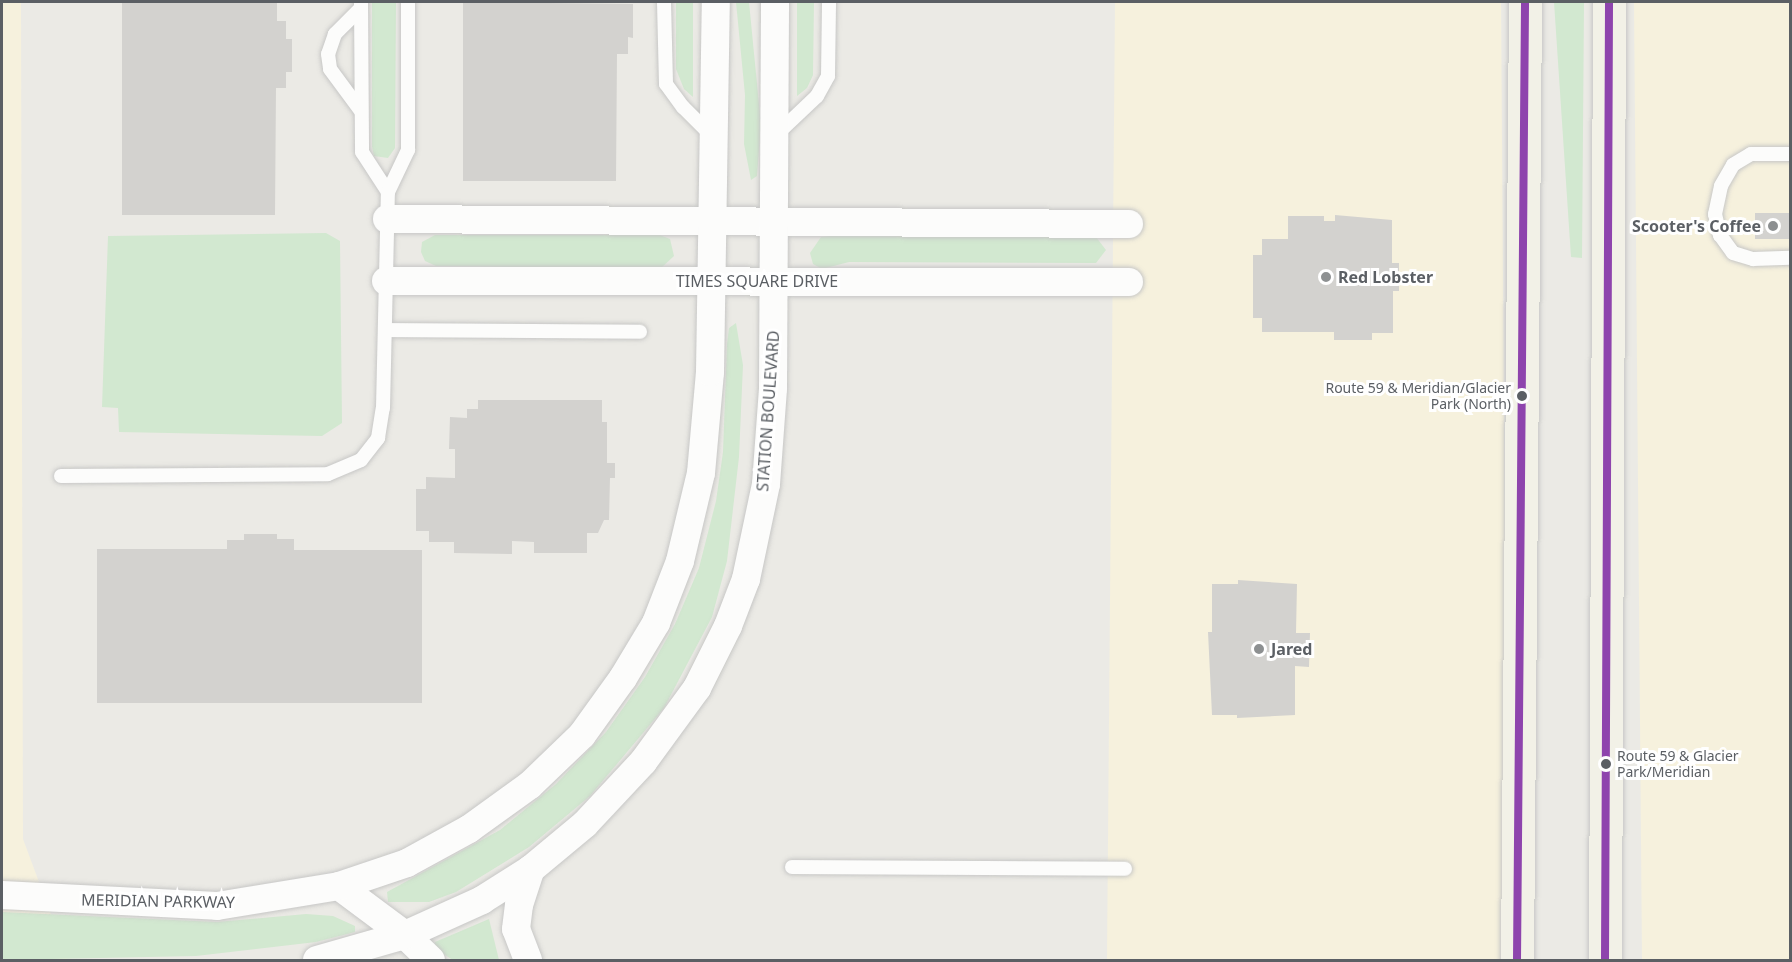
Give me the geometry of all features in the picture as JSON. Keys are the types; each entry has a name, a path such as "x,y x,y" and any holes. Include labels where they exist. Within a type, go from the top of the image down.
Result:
{"main road":[{"path":"1517,960 1525,2"},
{"path":"1605,960 1609,2"}],"street":[{"path":"339,886 407,863 469,829 530,785 582,735 623,678 656,623 680,561 701,473 710,372 716,2"},
{"name":"STATION BOULEVARD","path":"317,960 405,935 483,900 531,869 585,824 643,762 697,688 728,626 746,579 766,484 773,388 775,2"},
{"path":"387,206 713,219 1129,224"},
{"name":"TIMES SQUARE DRIVE","path":"386,281 1129,282"},
{"path":"528,960 516,929 519,905 531,869"},
{"path":"339,886 405,935 431,960"},
{"name":"MERIDIAN PARKWAY","path":"2,895 217,906 339,886"}],"lane":[{"path":"61,476 328,474 361,460 378,438 383,408 387,206 408,150 408,2"},
{"path":"664,2 666,84 683,107 714,138"},
{"path":"775,136 817,96 828,76 829,2"},
{"path":"361,5 362,152 387,206"},
{"path":"361,5 335,34 328,54 330,69 361,111"},
{"path":"1791,154 1751,154 1733,165 1721,186 1715,214 1720,235 1733,253 1753,259 1791,258"},
{"path":"385,330 640,332"},
{"path":"792,867 1125,869"}],"shaded area":[{"path":"2,2 21,2 23,839 68,960 2,960"},
{"path":"1115,2 1501,2 1508,960 1107,960"},
{"path":"1634,2 1790,2 1790,960 1642,960"}],"green space":[{"path":"372,2 396,2 395,148 388,158 374,156 372,147"},
{"path":"676,2 693,2 693,97 684,89 676,69"},
{"path":"736,2 749,2 761,125 757,176 751,180 744,144 745,95"},
{"path":"797,2 814,2 813,75 807,88 797,96"},
{"path":"1554,2 1584,2 1582,258 1571,257"},
{"path":"326,233 340,241 342,423 322,436 119,432 118,408 102,407 108,236"},
{"path":"435,235 660,235 670,239 674,256 660,269 436,266 425,261 421,252 422,242"},
{"path":"821,237 1096,237 1106,250 1096,263 849,262 822,269 813,264 810,253"},
{"path":"736,323 743,365 739,457 727,561 712,617 664,708 590,796 529,847 456,892 429,902 388,902 387,892 500,830 556,784 606,732 645,677 675,624 699,568 716,501 723,452 727,344 729,328"},
{"path":"2,912 217,922 306,914 333,916 355,926 355,932 316,942 196,956 3,960"},
{"path":"489,919 499,960 453,960 434,948 435,942"}],"building":[{"path":"122,2 277,2 277,21 286,21 286,39 292,39 292,72 286,72 286,88 276,88 275,215 122,215"},
{"path":"463,2 633,4 633,38 628,37 628,54 617,54 616,181 463,181"},
{"name":"Scooter's Coffee","path":"1755,213 1790,213 1790,239 1755,239"},
{"name":"Red Lobster","path":"1335,215 1392,220 1392,263 1399,263 1399,291 1393,291 1393,333 1372,333 1372,340 1334,340 1334,332 1262,332 1262,318 1253,318 1253,255 1262,255 1262,239 1288,239 1288,216 1324,216 1324,221 1335,221"},
{"path":"478,400 602,400 602,422 607,422 607,463 615,463 615,478 610,478 609,520 604,520 598,533 587,533 587,553 534,553 534,542 512,541 512,554 454,553 454,542 429,542 429,531 416,531 416,489 426,489 426,477 455,478 455,449 449,449 450,417 467,418 467,409 478,409"},
{"path":"244,534 277,534 277,539 294,539 294,550 422,550 422,703 97,703 97,549 227,549 227,540 244,540"},
{"name":"Jared","path":"1238,580 1297,584 1296,633 1310,633 1309,667 1295,666 1295,715 1237,718 1237,715 1212,715 1208,632 1212,632 1212,584 1238,584"}],"transit line":[{"path":"1517,960 1525,2"},
{"path":"1605,960 1609,2"}],"place":[{"name":"Scooter's Coffee","path":"1773,226"},
{"name":"Red Lobster","path":"1326,277"},
{"name":"Route 59 & Meridian/Glacier Park (North)","path":"1522,396"},
{"name":"Jared","path":"1259,649"},
{"name":"Route 59 & Glacier Park/Meridian","path":"1606,764"}]}
